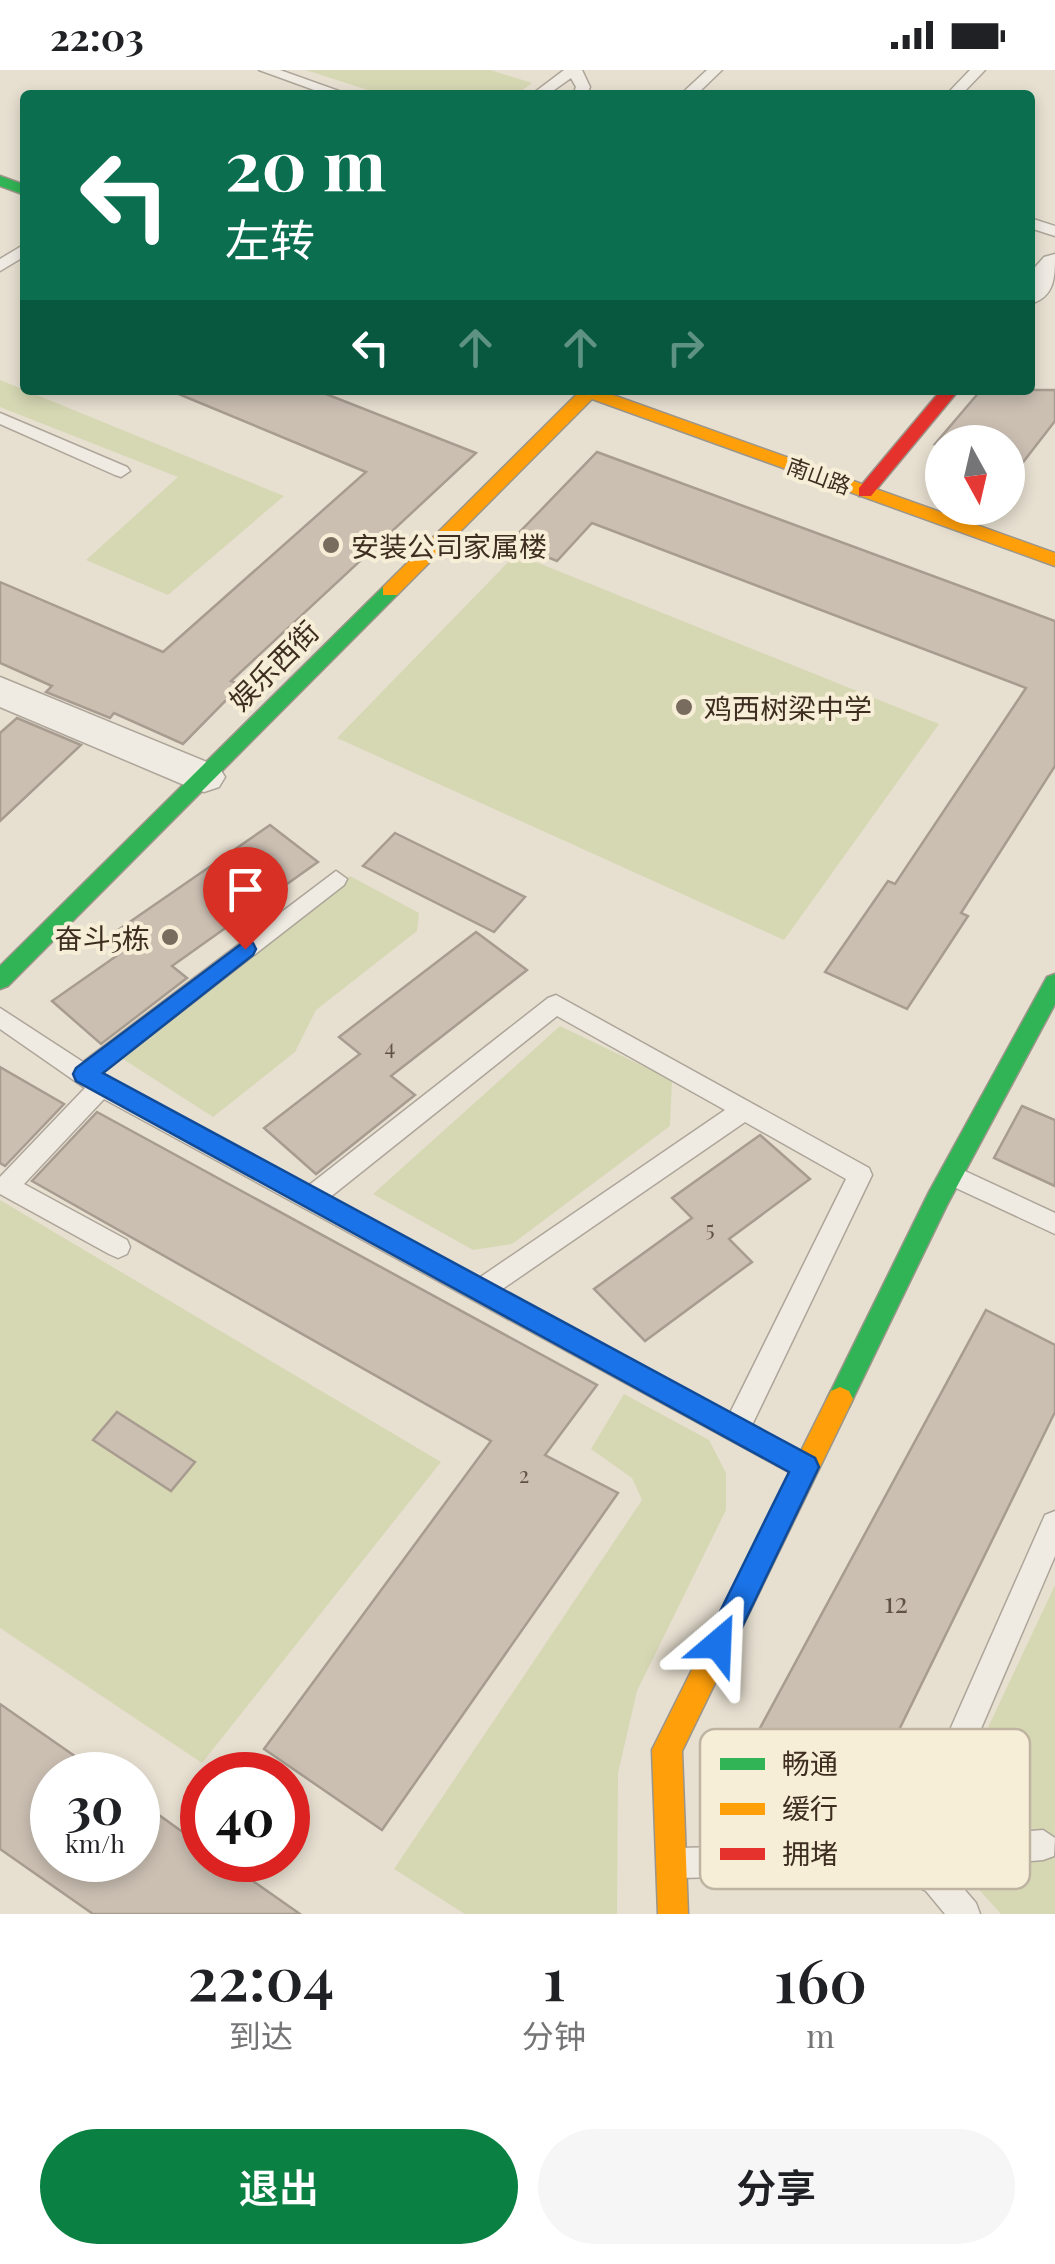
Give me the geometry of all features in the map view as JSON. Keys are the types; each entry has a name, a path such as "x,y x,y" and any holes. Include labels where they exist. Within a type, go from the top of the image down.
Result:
{"street":[{"path":"1035,288 1055,264"},
{"name":"娱乐西街","path":"0,980 582,395"},
{"name":"南山路","path":"597,395 1055,560"},
{"path":"866,492 946,395"},
{"path":"0,691 204,777"},
{"path":"673,1914 667,1750 952,1175 1055,984"}],"lane":[{"path":"266,70 328,90"},
{"path":"545,90 574,70"},
{"path":"692,90 714,70"},
{"path":"958,90 978,70"},
{"path":"0,418 121,470"},
{"path":"118,1247 7,1186 93,1080 336,879"},
{"path":"310,1199 556,1004 860,1175 736,1429"},
{"path":"0,1016 93,1080 805,1467"},
{"path":"480,1292 744,1110"},
{"path":"952,1175 1055,1224"},
{"path":"966,1729 1055,1524"},
{"path":"1030,1846 1043,1845"},
{"path":"670,1864 700,1863"},
{"path":"944,1889 965,1914"}],"green space":[{"path":"306,70 490,70 532,83 523,90 368,90"},
{"path":"0,380 20,388 20,395 37,395 284,496 168,595 86,560 178,477 0,407"},
{"path":"516,554 939,724 784,940 337,738"},
{"path":"350,876 419,913 417,931 316,1010 295,1052 213,1117 123,1059"},
{"path":"560,1026 672,1080 670,1126 512,1244 473,1250 373,1194"},
{"path":"0,1200 441,1462 211,1752 186,1752 0,1628"},
{"path":"624,1394 709,1440 726,1473 726,1510 637,1691 618,1773 617,1914 465,1914 394,1869 642,1500 632,1478 591,1449"},
{"path":"1055,1585 1055,1914 1001,1914 978,1889 1030,1889 1030,1729 987,1729"}],"building":[{"path":"1035,390 1055,390 1055,421 1025,460 1025,425 951,425 977,395 1035,395"},
{"path":"181,395 329,395 476,453 231,681 241,685 183,744 114,713 110,718 46,692 52,686 0,663 0,582 163,652 366,472"},
{"path":"597,452 1055,621 1055,766 961,913 968,916 907,1009 825,972 888,881 895,884 1026,688 592,523 557,561 510,542"},
{"path":"17,718 81,745 0,821 0,733"},
{"name":"奋斗5栋","path":"270,825 318,862 172,966 187,978 101,1044 52,1001 135,943 118,930"},
{"path":"395,833 525,897 494,932 363,866"},
{"path":"476,932 527,970 391,1076 415,1095 316,1174 264,1128 360,1054 339,1037"},
{"path":"0,1067 64,1104 5,1166 0,1163"},
{"path":"1022,1106 1055,1120 1055,1186 994,1158"},
{"path":"97,1112 597,1385 545,1455 618,1493 382,1830 310,1781 310,1752 264,1749 491,1441 32,1181"},
{"path":"760,1135 810,1179 729,1239 752,1262 645,1341 594,1289 692,1218 672,1198"},
{"path":"986,1310 1055,1345 1055,1412 899,1729 759,1729"},
{"path":"117,1412 195,1462 171,1491 93,1440"},
{"path":"0,1704 69,1752 30,1752 30,1870 0,1849"},
{"path":"160,1816 180,1830 180,1882 254,1882 300,1914 93,1914 47,1882 160,1882"}],"traffic: fast":[{"path":"0,181 20,188"},
{"path":"0,980 390,591"},
{"path":"840,1399 938,1199 1055,983"}],"traffic: slow":[{"path":"390,591 586,395"},
{"path":"597,395 1055,560"},
{"path":"673,1914 667,1750 840,1399"}],"traffic: jam":[{"path":"865,492 946,395"}],"place":[{"name":"安装公司家属楼","path":"331,545"},
{"name":"鸡西树梁中学","path":"684,707"},
{"name":"奋斗5栋","path":"170,937"}],"route":[{"path":"245,949 84,1074 805,1467 718,1644"}]}
